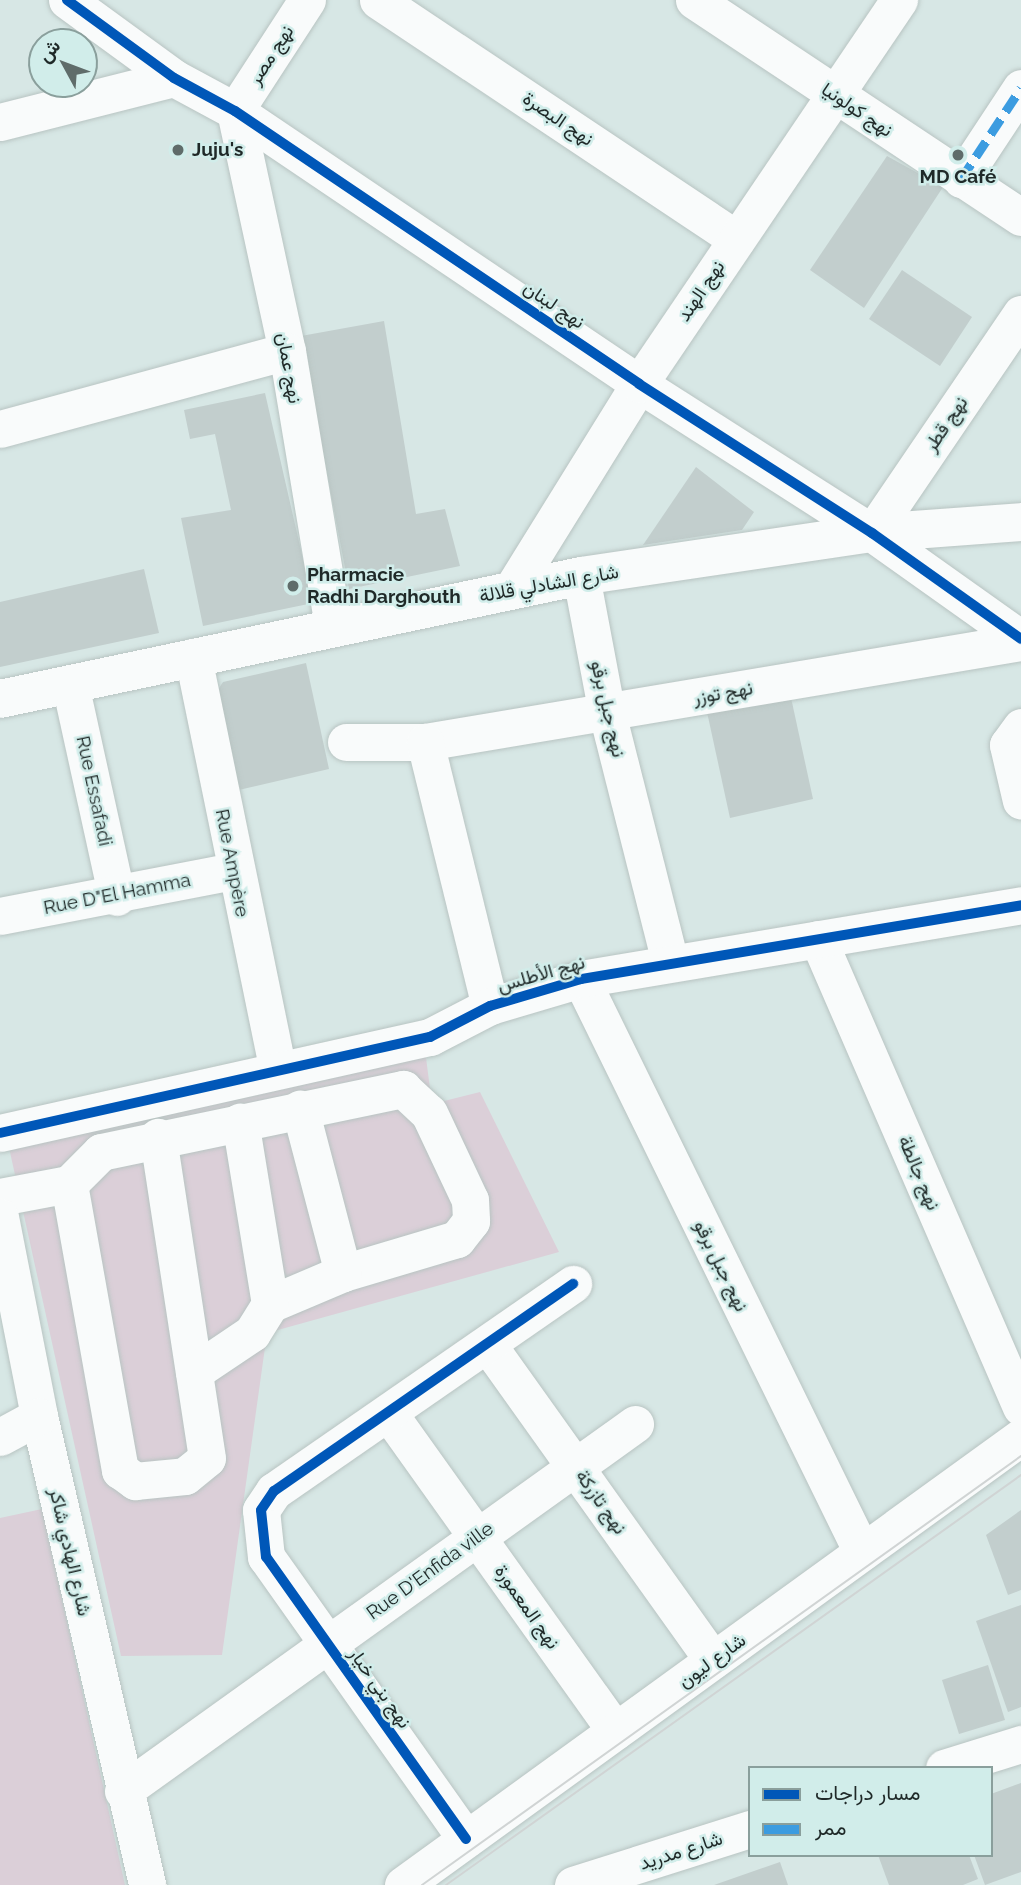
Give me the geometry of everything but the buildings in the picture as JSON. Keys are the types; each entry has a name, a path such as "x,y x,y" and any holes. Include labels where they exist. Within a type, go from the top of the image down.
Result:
{"main road":[{"name":"شارع الشادلي قلالة","path":"0,699 333,626 580,576 872,533 1021,522"}],"street":[{"name":"نهج لبنان","path":"67,0 174,78 235,111 639,384 872,533 1021,640"},
{"name":"نهج مصر","path":"235,111 307,0"},
{"name":"نهج البصرة","path":"378,0 737,239"},
{"name":"نهج كولونيا","path":"694,0 1021,217"},
{"name":"نهج الهند","path":"512,589 639,384 899,0"},
{"path":"0,122 174,78"},
{"path":"961,179 1021,88"},
{"name":"نهج عمان","path":"235,111 287,351 333,626"},
{"name":"نهج قطر","path":"872,533 1021,314"},
{"path":"1,423 287,351"},
{"name":"نهج جبل برقو","path":"580,576 607,713 670,962"},
{"name":"نهج توزر","path":"346,742 425,742 607,713 1021,640"},
{"name":"Rue Ampère","path":"193,657 233,871 277,1068"},
{"name":"Rue Essafadi","path":"70,684 117,897"},
{"path":"1021,727 1009,745 1021,801"},
{"path":"425,742 490,1006"},
{"name":"Rue D\"El Hamma","path":"0,916 117,897 233,871"},
{"name":"نهج الأطلس","path":"0,1133 277,1068 430,1037 490,1006 581,979 1021,905"},
{"name":"نهج جالطة","path":"818,939 1021,1407"},
{"name":"نهج جبل برقو","path":"581,979 862,1552"},
{"path":"0,1197 69,1184 101,1152 158,1137 403,1089 418,1097 470,1200 471,1221 457,1239 343,1273 270,1304 252,1333 194,1372"},
{"path":"300,1109 343,1273"},
{"path":"240,1121 270,1304"},
{"path":"69,1184 120,1471 135,1481 185,1476 207,1458 158,1137"},
{"name":"شارع الهادي شاكر","path":"2,1237 8,1302 39,1416 123,1791 147,1885"},
{"path":"390,1415 573,1284"},
{"name":"نهج تازركة","path":"488,1345 713,1660"},
{"name":"نهج المعمورة","path":"390,1415 615,1731"},
{"name":"نهج بني خيار","path":"390,1415 274,1491 259,1524 266,1557 466,1839"},
{"path":"0,1437 39,1416"},
{"name":"Rue D'Enfida ville","path":"123,1791 635,1424"},
{"name":"شارع ليون","path":"403,1885 1021,1437"},
{"path":"950,1766 1021,1744"},
{"name":"شارع مدريد","path":"573,1885 610,1880 748,1830"}],"shaded area":[{"path":"425,1050 432,1104 480,1092 559,1252 267,1333 222,1655 121,1656 8,1143"},
{"path":"42,1509 125,1885 0,1885 0,1518"}],"tram line":[{"path":"422,1885 1021,1456"},
{"path":"446,1885 1021,1475"}],"marked path":[{"path":"961,179 1021,88"}],"cycle path":[{"path":"67,0 174,78 235,111 639,384 872,533 1021,639"},
{"path":"0,1133 430,1037 490,1006 581,979 1021,905"},
{"path":"466,1839 266,1557 261,1510 274,1491 573,1284"}],"place":[{"name":"Juju's","path":"178,150"},
{"name":"MD Café","path":"958,155"},
{"name":"Pharmacie Radhi Darghouth","path":"293,586"}]}
